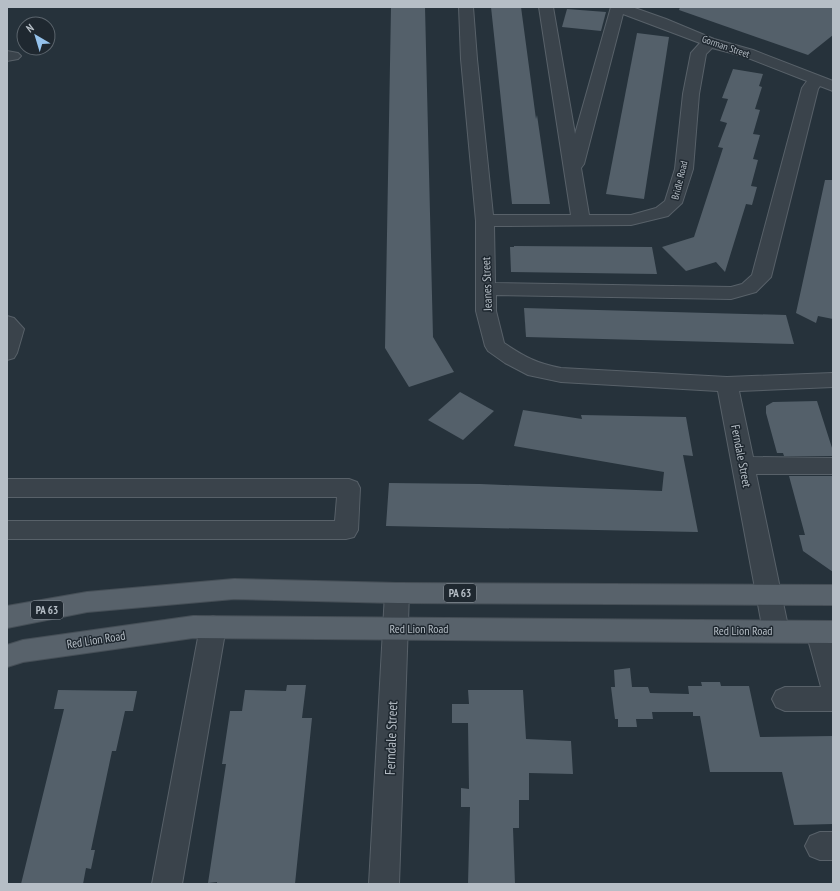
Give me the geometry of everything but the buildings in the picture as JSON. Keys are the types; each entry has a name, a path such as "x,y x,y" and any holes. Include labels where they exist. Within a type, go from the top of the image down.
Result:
{"main road":[{"name":"PA 63","path":"7,617 87,602 234,589 397,593 833,595"},
{"name":"Red Lion Road","path":"7,656 23,651 193,627 826,632"}],"street":[{"name":"Jeanes Street","path":"466,7 469,58 485,221 486,311 495,346 512,358 535,370 561,375 727,384"},
{"path":"546,7 581,221"},
{"path":"573,171 618,7"},
{"name":"Gorman Street","path":"618,7 661,22 709,42 748,54 825,83"},
{"name":"Bridle Road","path":"485,221 631,220 662,212 674,203 684,169 691,94 699,53 709,42"},
{"path":"486,289 731,293 749,288 761,277 810,88 825,83"},
{"path":"7,323 14,329 7,353"},
{"path":"727,384 833,380"},
{"name":"Ferndale Street","path":"727,384 776,631"},
{"path":"743,465 833,466"},
{"path":"7,488 349,488 346,530 7,530"},
{"name":"Ferndale Street","path":"384,884 397,593"},
{"path":"167,884 212,627"},
{"path":"826,632 833,684"},
{"path":"785,700 833,699"}]}
